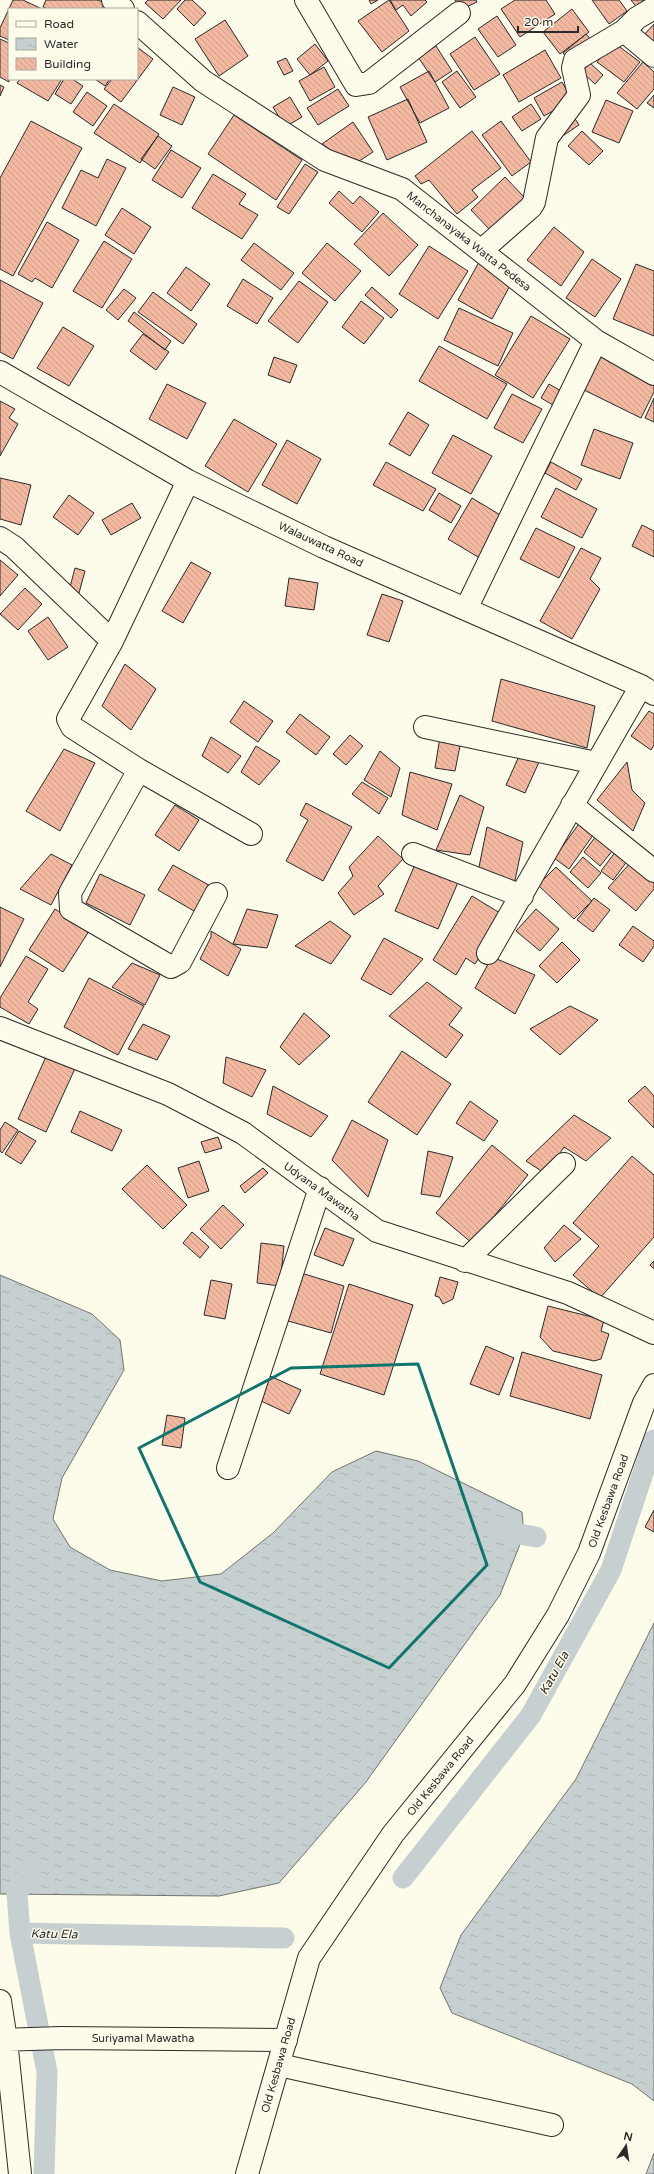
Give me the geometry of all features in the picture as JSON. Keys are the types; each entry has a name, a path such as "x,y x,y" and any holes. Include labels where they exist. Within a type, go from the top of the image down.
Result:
{"street":[{"path":"113,0 122,8"},
{"path":"306,0 356,85 369,83 459,13"},
{"path":"482,250 532,207 547,138 579,95 573,68 575,60 624,31 637,18 654,8"},
{"name":"Manchanayaka Watta Pedesa","path":"138,23 203,81 325,160 402,189 482,250 596,341 654,374"},
{"path":"624,31 654,56"},
{"path":"466,610 596,341"},
{"name":"Walauwatta Road","path":"0,372 188,481 324,547 648,690"},
{"path":"188,481 112,641 68,719 72,728 139,770 251,834"},
{"path":"0,538 14,547 112,641"},
{"path":"488,953 522,896 596,763 648,690"},
{"path":"425,727 596,763"},
{"path":"139,770 70,893 71,909 171,967 180,962 216,894"},
{"path":"572,805 654,871"},
{"path":"413,854 522,896"},
{"name":"Udyana Mawatha","path":"0,1028 168,1094 242,1133 320,1188 377,1231 465,1261 568,1293 654,1333"},
{"path":"465,1261 564,1164"},
{"path":"228,1468 320,1188"},
{"name":"Old Kesbawa Road","path":"247,2174 309,1958 393,1834 515,1684 558,1615 589,1553 644,1403 654,1385"},
{"path":"0,2001 6,2040 20,2174"},
{"name":"Suriyamal Mawatha","path":"6,2040 61,2038 286,2040"},
{"path":"278,2065 552,2125"}],"highlighted area":[{"path":"418,1364 487,1565 389,1668 200,1582 139,1448 291,1368"}],"water":[{"path":"0,1275 92,1314 120,1340 124,1370 62,1478 53,1519 70,1547 110,1570 162,1581 221,1574 273,1533 332,1472 376,1451 418,1461 522,1512 524,1534 500,1595 366,1782 279,1883 219,1896 0,1894"},
{"path":"654,1623 654,2101 632,2084 452,2013 440,1988 461,1935 576,1779"},
{"path":"654,2153 654,2174 646,2174"}],"building":[{"path":"13,0 23,0 40,8 9,8"},
{"path":"46,0 98,0 105,3 102,8 43,7"},
{"path":"148,0 181,0 163,19 145,3"},
{"path":"185,0 192,0 206,13 194,26 177,9"},
{"path":"369,0 378,0 371,4"},
{"path":"389,0 409,31 382,52 358,21"},
{"path":"390,0 425,0 427,2 411,16 403,5 396,10"},
{"path":"455,0 476,0 477,2 460,10"},
{"path":"515,0 546,0 555,14 520,37 501,9"},
{"path":"592,0 619,0 627,11 609,24"},
{"path":"631,0 654,0 643,15"},
{"path":"572,9 589,32 560,54 543,32"},
{"path":"8,11 8,40 0,36 0,28"},
{"path":"497,16 516,45 498,57 478,29"},
{"path":"225,20 248,56 219,76 195,39"},
{"path":"654,24 654,46 643,36"},
{"path":"586,34 594,43 571,62 563,53"},
{"path":"475,37 500,74 474,90 450,54"},
{"path":"0,39 8,43 9,82 0,77"},
{"path":"613,42 640,62 624,82 597,62"},
{"path":"315,44 328,61 310,75 297,59"},
{"path":"436,46 452,71 435,82 418,57"},
{"path":"138,48 153,59 138,79"},
{"path":"545,50 561,78 519,102 503,75"},
{"path":"286,58 293,71 284,75 277,62"},
{"path":"643,62 654,72 654,89 637,109 617,93"},
{"path":"590,63 603,75 595,84 582,72"},
{"path":"324,67 335,87 310,101 299,81"},
{"path":"429,71 449,108 420,123 400,87"},
{"path":"457,71 476,97 460,108 442,82"},
{"path":"19,80 61,80 48,101 17,83"},
{"path":"63,80 74,80 83,86 71,104 55,94"},
{"path":"96,80 109,80 105,86"},
{"path":"111,80 137,80 121,102 104,89"},
{"path":"562,82 572,100 544,116 534,98"},
{"path":"0,85 4,87 0,96"},
{"path":"173,87 195,97 182,125 160,115"},
{"path":"338,89 349,106 318,125 307,108"},
{"path":"87,92 107,106 93,126 73,112"},
{"path":"654,95 654,108 647,103"},
{"path":"290,97 302,117 285,127 273,107"},
{"path":"408,99 427,142 387,160 368,117"},
{"path":"606,100 633,111 619,143 592,132"},
{"path":"114,104 159,134 140,163 94,133"},
{"path":"531,104 541,119 522,131 512,117"},
{"path":"572,114 579,125 555,141"},
{"path":"234,115 302,160 276,200 208,154"},
{"path":"31,121 82,148 13,276 0,269 0,178"},
{"path":"501,121 531,162 512,176 482,135"},
{"path":"353,122 373,152 353,165 322,144"},
{"path":"472,131 501,168 472,190 478,197 457,214 429,180 421,184 415,176"},
{"path":"582,131 603,151 589,165 568,146"},
{"path":"158,136 172,146 155,169 141,159"},
{"path":"171,150 201,168 182,198 152,180"},
{"path":"107,159 126,168 96,226 62,208 81,170 98,178"},
{"path":"305,164 318,172 289,214 277,207"},
{"path":"213,174 246,194 239,204 258,215 242,239 192,208"},
{"path":"505,177 525,198 491,231 471,210"},
{"path":"339,191 353,204 360,196 379,212 362,232 329,203"},
{"path":"122,208 151,227 134,254 105,235"},
{"path":"383,213 418,245 389,276 354,244"},
{"path":"47,222 79,240 52,288 35,278 32,282 18,274"},
{"path":"554,227 584,252 561,286 527,260"},
{"path":"104,241 132,259 102,308 73,291"},
{"path":"254,243 294,273 281,290 241,260"},
{"path":"327,243 361,271 335,301 302,273"},
{"path":"429,246 468,271 438,319 399,294"},
{"path":"592,259 621,279 595,317 566,298"},
{"path":"479,262 513,280 492,319 458,300"},
{"path":"636,264 654,271 654,336 613,319"},
{"path":"186,267 210,284 191,311 167,293"},
{"path":"243,279 273,298 257,324 227,306"},
{"path":"0,280 43,303 13,359 0,352"},
{"path":"299,281 328,302 298,343 268,321"},
{"path":"372,287 398,310 391,318 365,295"},
{"path":"124,289 136,298 118,320 106,310"},
{"path":"153,292 197,324 183,344 138,312"},
{"path":"361,301 384,318 364,344 342,327"},
{"path":"459,308 513,333 498,366 444,340"},
{"path":"134,312 171,341 165,350 128,321"},
{"path":"531,316 570,339 533,398 495,375"},
{"path":"63,327 94,346 69,386 37,368"},
{"path":"143,334 169,352 156,370 130,351"},
{"path":"439,346 507,384 487,419 419,381"},
{"path":"597,354 654,383 654,392 641,418 580,388"},
{"path":"274,357 297,365 290,383 268,375"},
{"path":"167,384 206,403 187,439 149,419"},
{"path":"549,384 561,391 553,405 541,398"},
{"path":"512,394 542,409 523,443 494,428"},
{"path":"654,398 654,422 645,418"},
{"path":"0,401 15,409 9,418 18,424 0,456"},
{"path":"408,412 429,425 410,456 389,444"},
{"path":"234,419 277,444 248,492 205,466"},
{"path":"594,429 633,443 620,479 581,465"},
{"path":"453,435 492,456 471,494 432,473"},
{"path":"287,440 321,459 297,504 262,485"},
{"path":"386,462 436,489 423,511 373,485"},
{"path":"551,462 582,479 576,490 545,473"},
{"path":"0,478 31,485 21,525 0,519"},
{"path":"556,488 597,509 582,538 541,517"},
{"path":"439,493 461,506 451,523 429,510"},
{"path":"69,495 94,513 78,535 53,517"},
{"path":"472,498 507,519 483,560 448,539"},
{"path":"132,503 141,518 111,535 102,520"},
{"path":"642,525 654,531 654,557 632,546"},
{"path":"536,528 575,547 559,578 520,559"},
{"path":"581,548 601,558 590,579 600,589 572,639 540,621"},
{"path":"0,560 18,575 0,596"},
{"path":"191,562 211,573 183,623 162,611"},
{"path":"75,568 85,571 79,593 69,591"},
{"path":"289,578 318,583 314,610 285,606"},
{"path":"25,588 42,604 18,630 0,614"},
{"path":"382,594 403,601 389,642 367,635"},
{"path":"48,617 68,647 48,660 28,631"},
{"path":"125,664 156,689 131,730 102,706"},
{"path":"501,679 595,706 587,748 492,721"},
{"path":"244,701 273,721 258,742 230,722"},
{"path":"649,711 654,714 654,745 651,750 631,736"},
{"path":"300,714 330,737 316,755 286,732"},
{"path":"350,735 363,746 346,765 333,754"},
{"path":"211,737 241,756 228,773 202,756"},
{"path":"440,737 461,741 455,771 435,768"},
{"path":"256,746 280,761 259,785 241,772"},
{"path":"64,749 95,763 60,831 26,811"},
{"path":"380,751 400,768 391,797 364,780"},
{"path":"520,754 539,762 525,793 506,785"},
{"path":"627,762 632,790 645,803 633,831 597,800"},
{"path":"410,772 452,784 437,830 402,815"},
{"path":"362,782 388,798 379,814 352,794"},
{"path":"460,795 484,807 470,855 436,850"},
{"path":"306,803 352,827 323,881 286,861 308,820 300,815"},
{"path":"175,805 199,820 179,851 155,835"},
{"path":"581,821 596,831 569,869 554,858"},
{"path":"487,827 523,842 514,885 477,877"},
{"path":"378,836 403,859 378,886 384,894 354,915 338,893 353,876 349,867"},
{"path":"596,836 613,850 600,866 584,852"},
{"path":"616,851 628,860 613,880 601,871"},
{"path":"51,854 72,865 51,905 20,889"},
{"path":"583,857 601,873 588,888 570,872"},
{"path":"416,862 459,880 438,929 395,911"},
{"path":"631,862 654,882 654,889 636,911 608,888"},
{"path":"173,865 214,888 199,914 158,890"},
{"path":"556,867 592,901 574,919 538,885"},
{"path":"100,874 145,895 130,925 86,903"},
{"path":"472,896 500,913 488,944 475,964 466,958 456,975 433,960"},
{"path":"594,898 610,910 593,932 577,920"},
{"path":"0,907 24,919 0,967"},
{"path":"55,909 89,931 63,972 29,950"},
{"path":"247,909 278,915 267,948 233,944"},
{"path":"536,909 559,929 540,951 516,931"},
{"path":"330,921 351,936 331,964 295,946"},
{"path":"633,926 654,941 654,946 643,962 619,945"},
{"path":"211,931 241,949 228,976 200,959 211,937"},
{"path":"384,938 423,959 391,995 361,979"},
{"path":"562,942 580,960 557,983 539,966"},
{"path":"26,956 48,969 28,1002 38,1009 29,1024 0,1007 0,998"},
{"path":"492,957 535,975 515,1014 475,988"},
{"path":"132,963 160,975 145,1005 112,987"},
{"path":"89,978 144,1006 118,1055 64,1027"},
{"path":"427,982 462,1008 449,1025 463,1035 446,1058 389,1016"},
{"path":"570,1006 598,1020 560,1055 530,1029"},
{"path":"304,1013 330,1036 299,1065 280,1047"},
{"path":"143,1024 170,1036 157,1060 128,1049"},
{"path":"49,1050 78,1062 46,1132 18,1119"},
{"path":"402,1051 451,1084 417,1135 368,1102"},
{"path":"226,1057 266,1070 252,1097 223,1083"},
{"path":"273,1086 328,1116 311,1137 267,1114"},
{"path":"645,1086 654,1096 654,1128 628,1101"},
{"path":"470,1101 498,1121 484,1141 456,1123"},
{"path":"80,1111 122,1130 112,1151 71,1132"},
{"path":"574,1115 611,1138 586,1161 564,1147 546,1174 526,1161"},
{"path":"352,1120 388,1140 368,1197 332,1160"},
{"path":"5,1122 18,1130 2,1153 0,1151 0,1130"},
{"path":"19,1131 36,1141 21,1164 5,1154"},
{"path":"218,1137 222,1148 205,1153 201,1142"},
{"path":"492,1145 528,1175 472,1243 436,1213"},
{"path":"428,1151 453,1157 440,1197 421,1194"},
{"path":"632,1156 654,1175 654,1237 600,1298 573,1275 599,1246 573,1223"},
{"path":"199,1161 209,1191 188,1198 178,1168"},
{"path":"147,1165 187,1205 163,1229 122,1189"},
{"path":"263,1168 268,1173 245,1193 240,1186"},
{"path":"223,1205 244,1225 221,1249 200,1229"},
{"path":"564,1225 581,1239 555,1262 544,1248"},
{"path":"325,1228 354,1239 343,1266 314,1255"},
{"path":"192,1232 209,1247 200,1258 183,1243"},
{"path":"261,1243 284,1246 280,1286 257,1283"},
{"path":"654,1261 654,1269 650,1265"},
{"path":"301,1273 344,1286 331,1333 288,1321"},
{"path":"440,1277 458,1282 453,1299 443,1304 439,1297 435,1296"},
{"path":"211,1280 232,1284 225,1319 204,1315"},
{"path":"349,1284 413,1305 384,1395 320,1374"},
{"path":"548,1306 604,1320 601,1331 609,1334 601,1359 594,1361 553,1351 540,1337"},
{"path":"486,1346 514,1358 499,1395 470,1384"},
{"path":"522,1352 602,1375 590,1419 510,1396"},
{"path":"270,1376 301,1390 289,1414 259,1400"},
{"path":"167,1415 185,1418 181,1448 162,1445"},
{"path":"654,1510 654,1532 645,1527"}],"waterway":[{"name":"Katu Ela","path":"403,1878 531,1715 611,1570 654,1440"},
{"path":"496,1530 536,1537"},
{"path":"20,1933 17,1894 31,1870"},
{"name":"Katu Ela","path":"44,2174 47,2072 20,1933 284,1938"}]}
